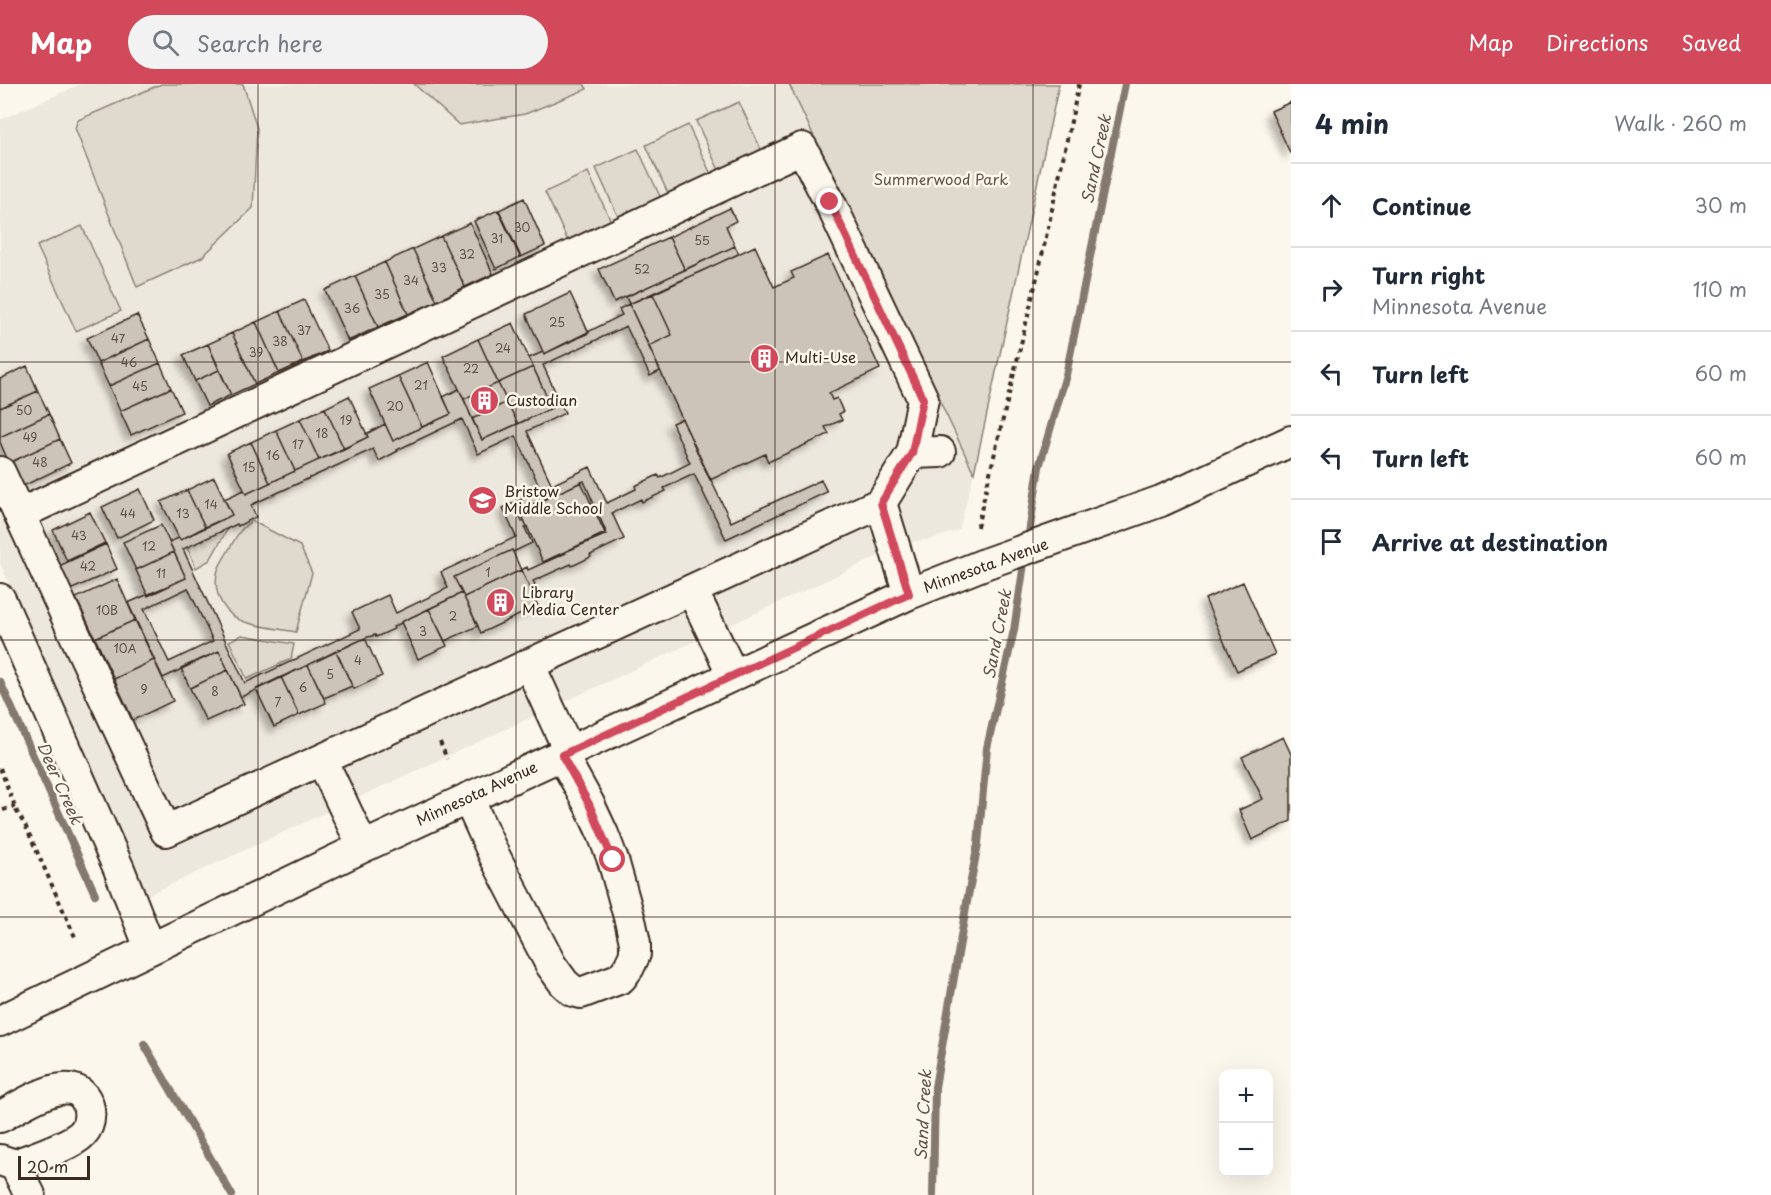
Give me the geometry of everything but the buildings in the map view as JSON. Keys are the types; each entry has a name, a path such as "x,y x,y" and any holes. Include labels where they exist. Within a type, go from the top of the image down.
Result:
{"street":[{"path":"0,472 166,831 881,503 926,452 923,399 802,148 20,514"},
{"name":"Minnesota Avenue","path":"0,1021 363,847 909,594 987,563 1071,535 1161,501 1289,447"},
{"path":"881,503 909,594"},
{"path":"692,590 733,675"},
{"path":"0,599 119,869 150,948"},
{"path":"468,798 550,965 564,983 573,991 581,993 621,978 630,968 635,954 635,943 613,860 565,753 529,664"},
{"path":"322,760 363,847"},
{"path":"0,1117 62,1087 72,1089 82,1095 88,1104 90,1114 88,1125 74,1140 8,1163 30,1195"}],"path":[{"path":"977,527 1040,265 1079,84"},
{"path":"440,742 447,759"},
{"path":"0,768 76,939"},
{"path":"3,810 15,806"}],"shaded area":[{"name":"Bristow Middle School","path":"81,84 789,84 974,473 959,530 932,539 912,542 879,556 148,895 0,563 0,120"}],"green space":[{"path":"161,84 243,84 257,128 253,208 202,257 137,287 75,128 78,120"},
{"path":"414,84 584,84 587,89 525,114 459,125"},
{"name":"Summerwood Park","path":"789,84 1059,84 974,473"},
{"path":"739,102 774,177 731,196 696,121"},
{"path":"688,125 723,200 680,220 646,145"},
{"path":"638,149 673,224 630,243 596,168"},
{"path":"588,172 623,247 580,267 545,192"},
{"path":"82,226 121,311 76,331 37,246"},
{"path":"252,521 300,546 312,573 296,632 238,619 226,610 219,597 216,582 220,566 237,535"},
{"path":"228,528 210,560 196,568 187,547"},
{"path":"242,635 294,644 291,659 247,679 229,641"}],"waterway":[{"name":"Sand Creek","path":"1028,540 1039,467 1066,375 1125,84"},
{"name":"Sand Creek","path":"933,1195 935,1087 978,844 987,748 1014,630 1025,557"},
{"name":"Deer Creek","path":"0,682 95,894"},
{"name":"Deer Creek","path":"144,1044 232,1195"}],"place":[{"name":"Multi-Use","path":"764,358"},
{"name":"Custodian","path":"485,401"},
{"name":"Bristow Middle School","path":"483,501"},
{"name":"Library Media Center","path":"501,602"}],"route":[{"path":"613,860 589,804 562,755 909,594 881,503 912,453 923,399 830,202"}]}
